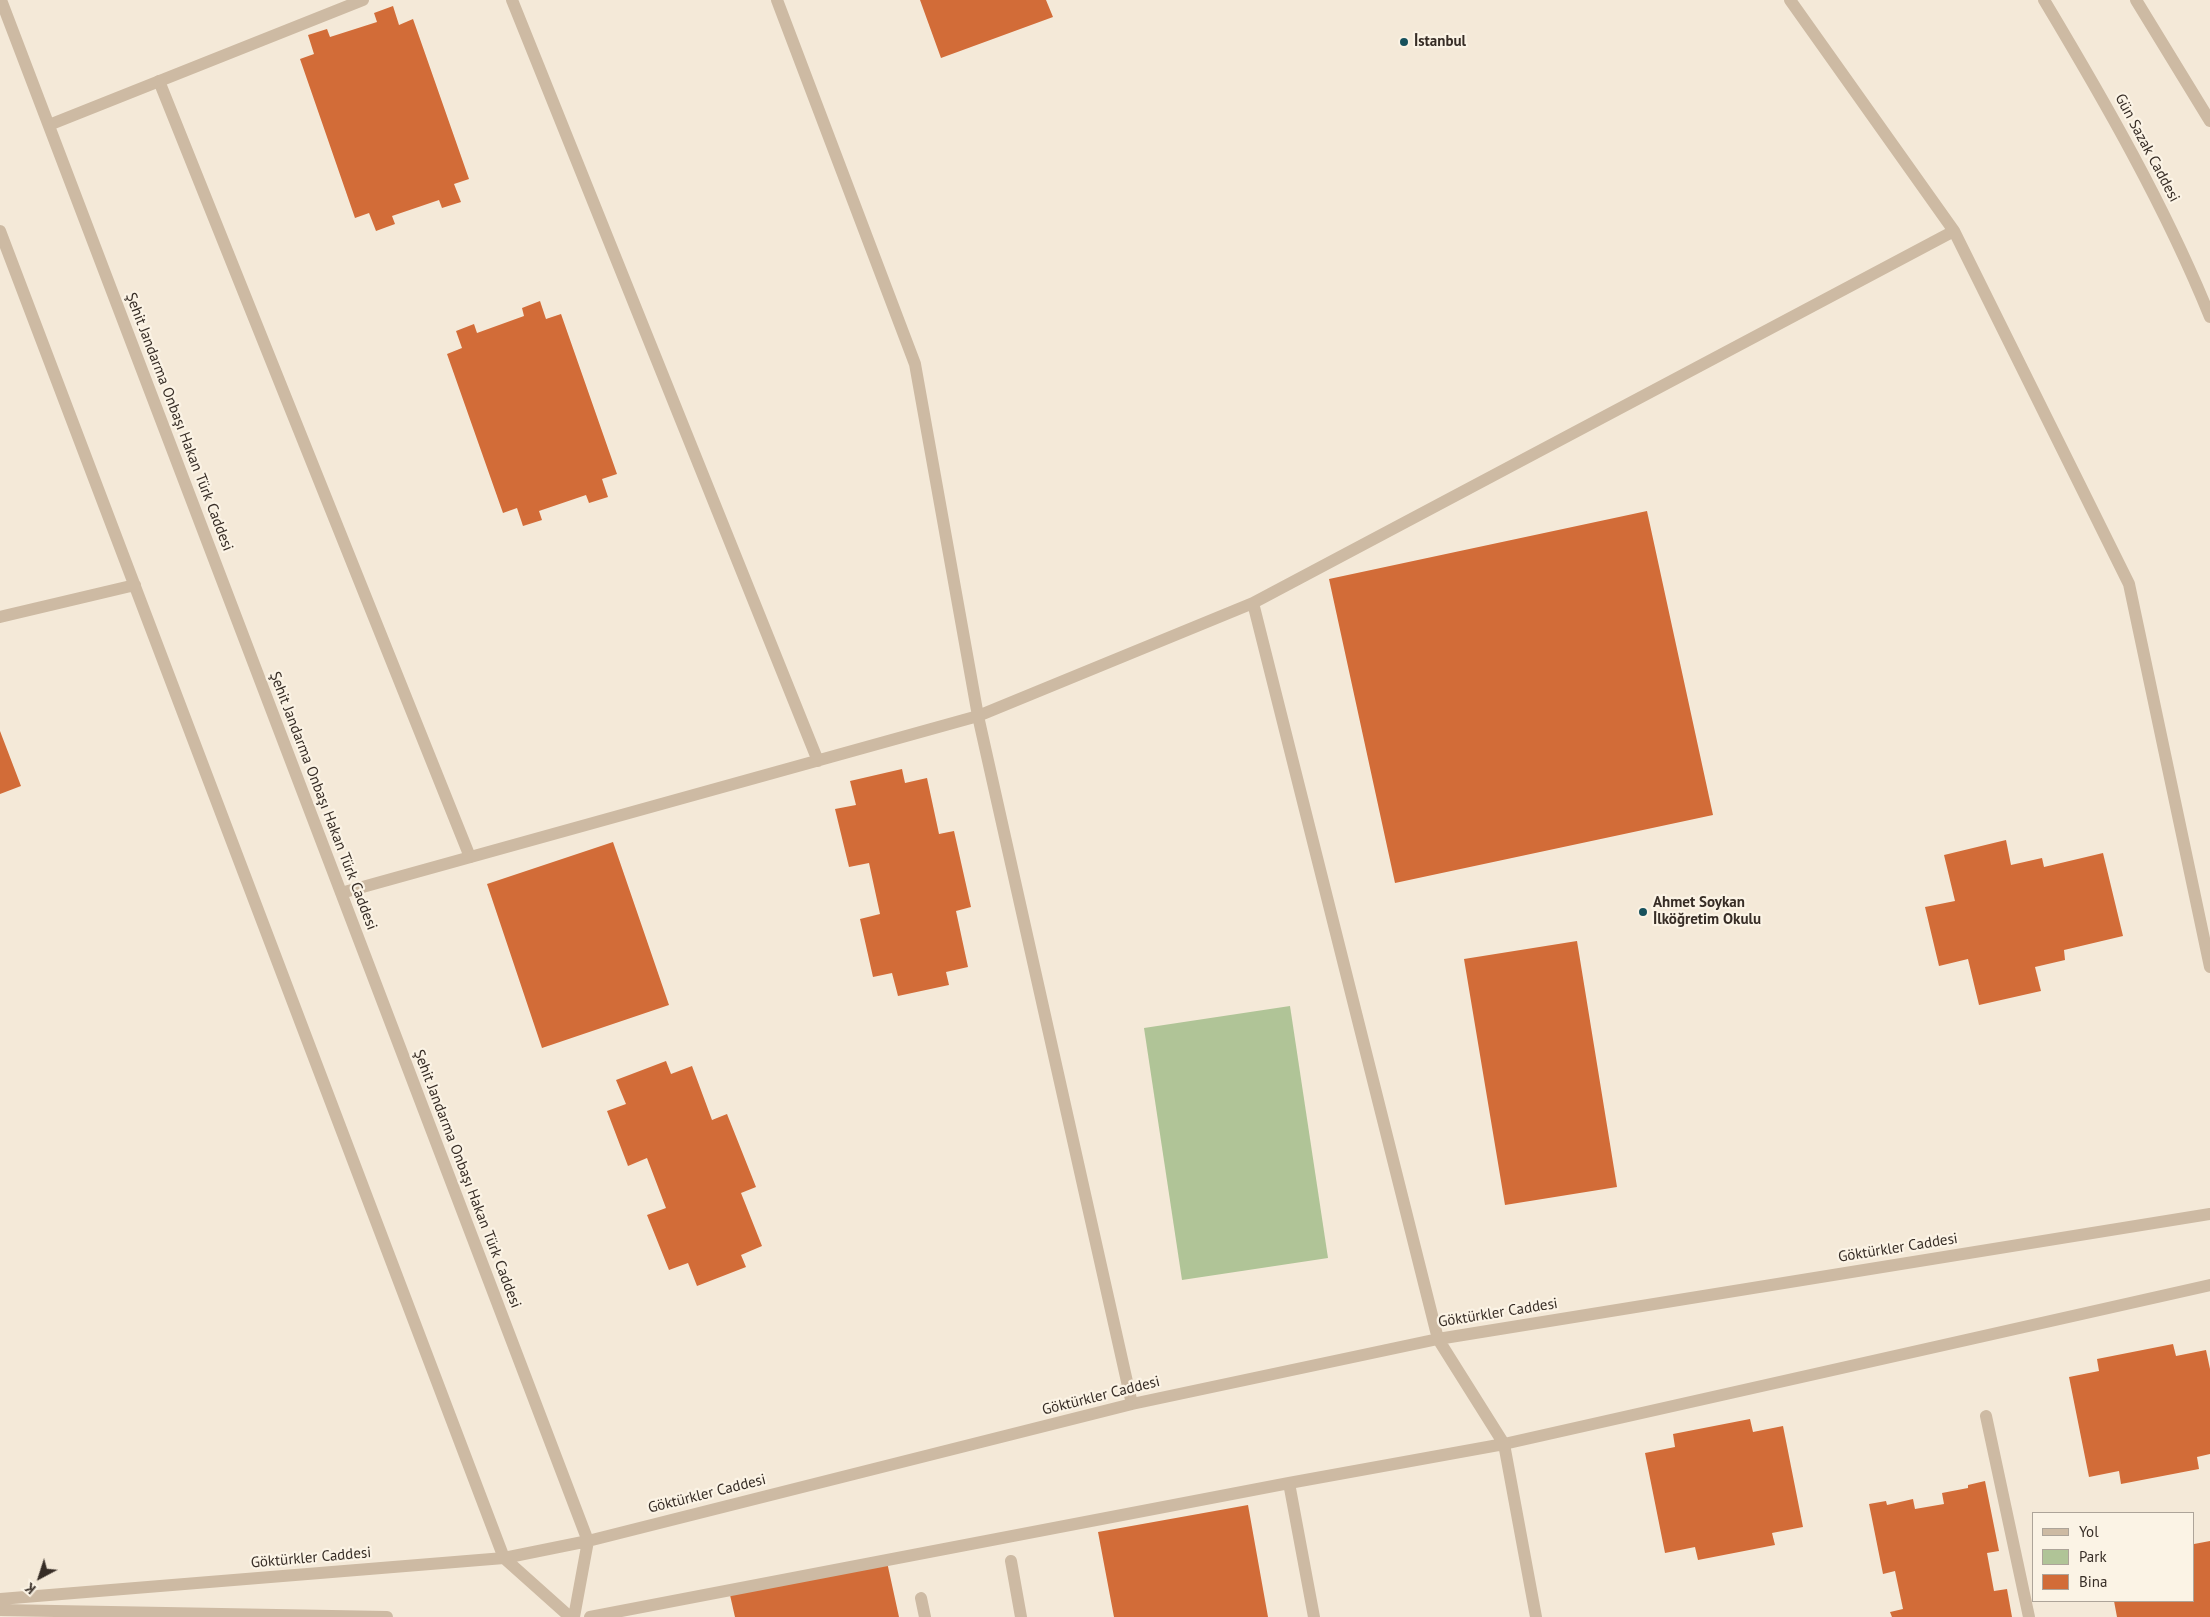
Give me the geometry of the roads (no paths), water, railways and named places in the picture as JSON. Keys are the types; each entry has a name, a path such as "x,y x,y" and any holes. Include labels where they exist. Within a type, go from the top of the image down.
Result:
{"street":[{"name":"Şehit Jandarma Onbaşı Hakan Türk Caddesi","path":"1,0 588,1541"},
{"path":"49,125 344,4 363,0"},
{"path":"512,0 818,761"},
{"path":"777,0 915,364 978,716 1132,1404"},
{"path":"1790,0 1954,231 2129,584 2210,967"},
{"name":"Gün Sazak Caddesi","path":"2044,0 2100,93 2153,192 2210,317"},
{"path":"2136,0 2210,121"},
{"path":"159,81 470,857"},
{"path":"0,231 504,1558 570,1617"},
{"path":"341,893 978,716 1253,603 1954,231"},
{"path":"0,617 134,585"},
{"path":"1253,603 1438,1339 1504,1444 1536,1617"},
{"name":"Göktürkler Caddesi","path":"0,1599 504,1558 588,1541 1132,1404 1438,1339 2210,1214"},
{"path":"590,1617 1289,1483 1504,1444 2210,1284"},
{"path":"1986,1416 2029,1617"},
{"path":"1289,1483 1314,1617"},
{"path":"574,1617 588,1541"},
{"path":"1011,1561 1021,1617"},
{"path":"921,1598 925,1617"},
{"path":"0,1610 387,1617"}],"place":[{"name":"İstanbul","path":"1404,42"},
{"name":"Ahmet Soykan İlköğretim Okulu","path":"1643,912"}]}
